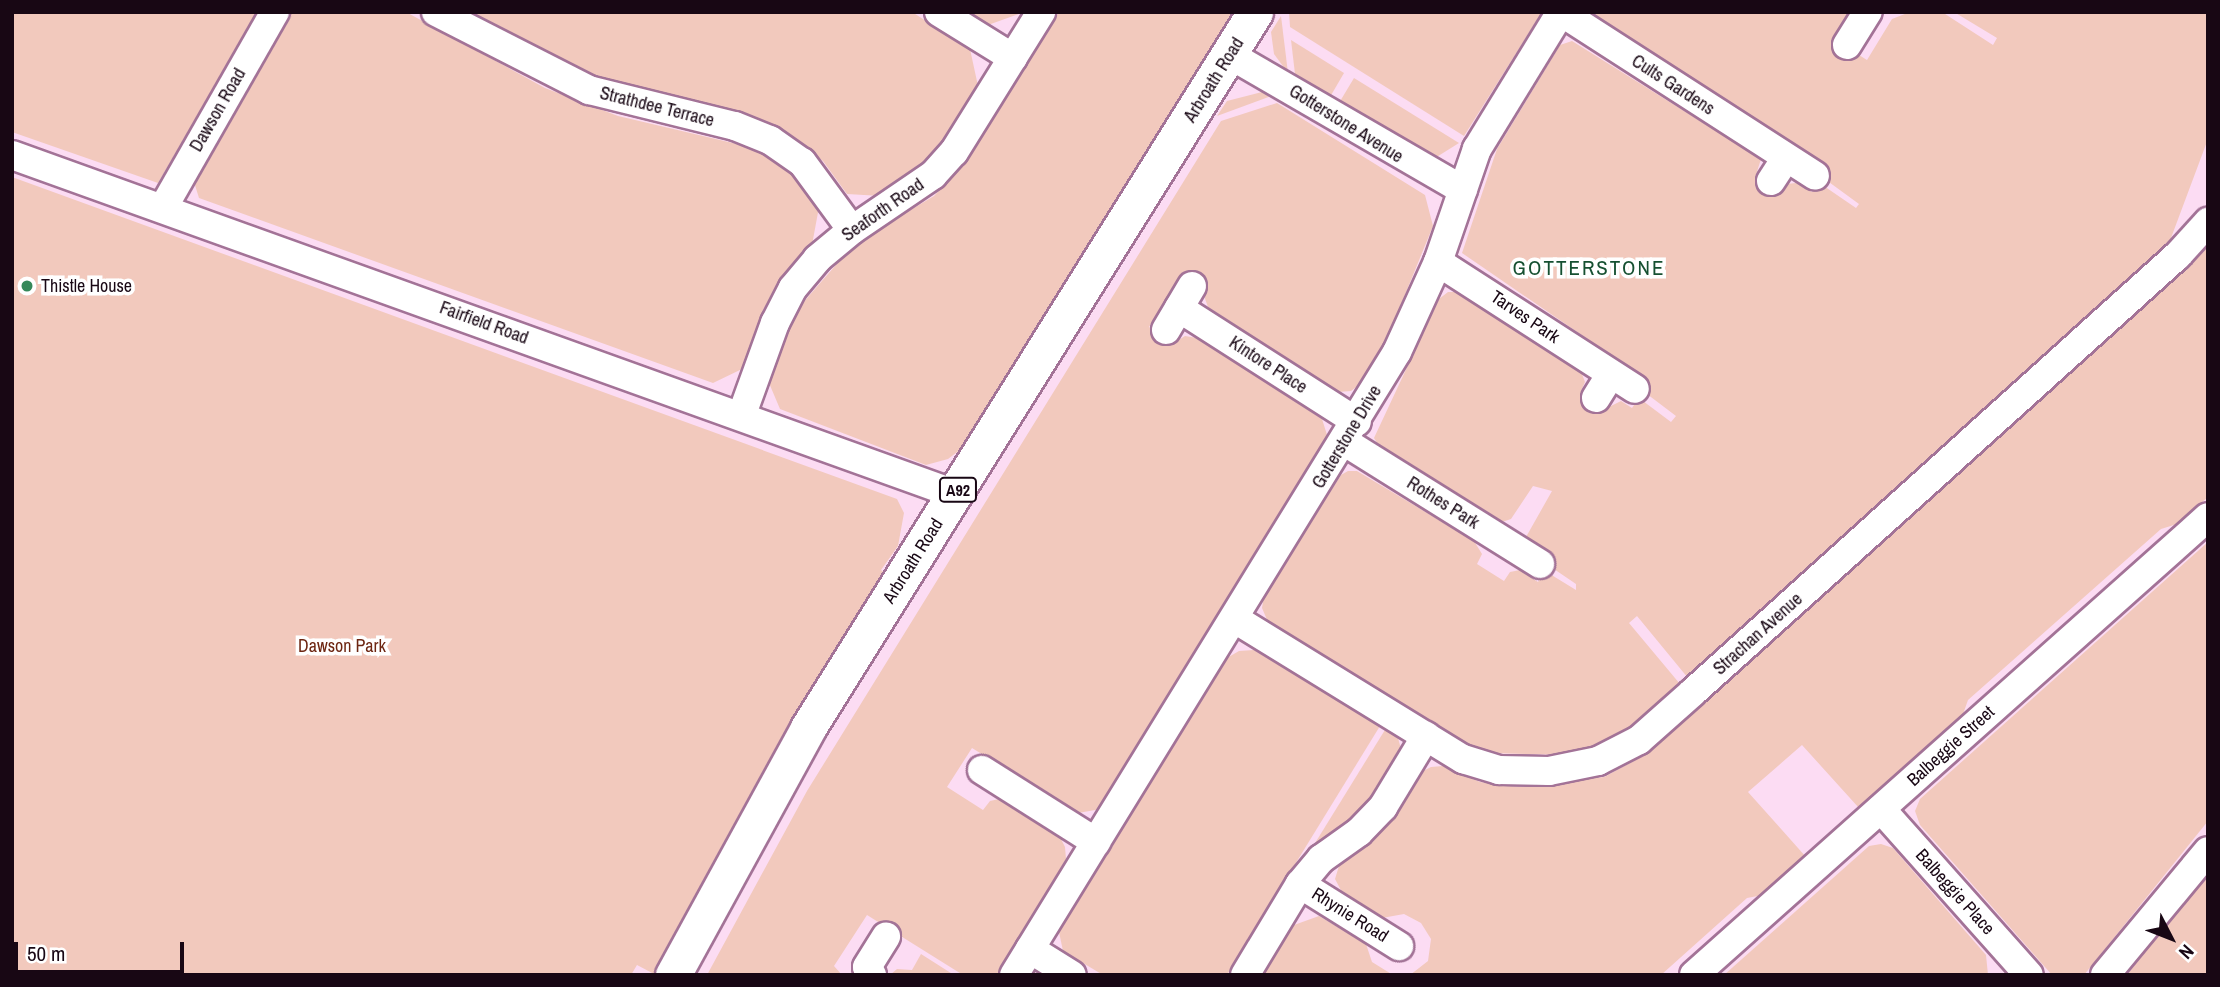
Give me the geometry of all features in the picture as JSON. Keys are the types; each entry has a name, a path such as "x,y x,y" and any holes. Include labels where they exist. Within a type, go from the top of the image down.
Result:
{"main road":[{"name":"Arbroath Road","path":"673,975 808,728 1255,12"}],"street":[{"name":"Dawson Road","path":"163,208 275,12"},
{"name":"Strathdee Terrace","path":"436,12 589,90 735,126 770,140 809,171 852,230"},
{"path":"939,12 1013,58"},
{"name":"Seaforth Road","path":"742,414 775,323 793,288 817,259 852,230 933,175 954,152 1041,12"},
{"name":"Cults Gardens","path":"1561,12 1779,169 1815,176"},
{"name":"Gotterstone Drive","path":"1014,975 1398,352 1438,262 1477,149 1561,12"},
{"path":"1847,45 1868,12"},
{"name":"Gotterstone Avenue","path":"1230,55 1463,190"},
{"name":"Fairfield Road","path":"12,155 742,414 955,494"},
{"name":"Strachan Avenue","path":"1234,619 1463,759 1499,770 1549,771 1598,761 1639,740 2178,255 2208,222"},
{"name":"Tarves Park","path":"1438,262 1634,389"},
{"name":"Kintore Place","path":"1179,308 1351,432"},
{"path":"1595,398 1611,374"},
{"name":"Rothes Park","path":"1351,432 1540,564"},
{"name":"Balbeggie Street","path":"1694,975 2208,517"},
{"name":"Rhynie Road","path":"1245,975 1300,884 1321,859 1359,832 1383,807 1426,736"},
{"path":"982,770 1096,842"},
{"name":"Balbeggie Place","path":"1881,809 2022,972"},
{"path":"2105,975 2208,851"},
{"name":"Rhynie Road","path":"1300,884 1399,946"},
{"path":"872,975 867,967 886,936"},
{"path":"1030,949 1072,975"}],"green space":[{"path":"12,12 258,12 158,183 12,132"},
{"path":"291,12 406,12 545,88 618,116 754,148 785,168 819,207 812,245 764,308 742,369 713,383 199,198 194,182"},
{"path":"468,12 912,12 970,49 978,86 939,147 912,176 881,196 847,194 823,161 778,128 739,112 597,77"},
{"path":"967,12 1024,12 988,25"},
{"path":"1059,12 1236,12 965,446 948,459 926,465 780,409 769,383 794,313 842,258 872,233 934,196 963,165"},
{"path":"1289,12 1542,12 1464,136 1290,27"},
{"path":"1591,12 1851,12 1835,40 1867,60 1892,19 1910,12 1942,12 1993,45 1997,38 1954,12 2208,12 2208,139 2168,246 1688,678 1637,616 1629,623 1680,684 1632,727 1605,743 1567,755 1490,753 1462,742 1268,622 1262,608 1264,596 1341,475 1348,471 1357,471 1474,541 1482,554 1477,564 1504,581 1510,572 1520,570 1538,582 1545,571 1576,590 1576,584 1548,565 1554,555 1526,537 1552,491 1533,486 1511,519 1502,522 1379,446 1374,438 1439,299 1448,292 1459,292 1582,374 1585,382 1581,391 1607,408 1621,401 1632,408 1639,398 1671,422 1676,416 1643,391 1650,382 1462,253 1497,149 1560,45 1572,41 1761,159 1755,178 1779,193 1787,184 1796,183 1812,192 1818,182 1856,208 1859,204 1822,177 1820,161"},
{"path":"1281,16 1288,73 1274,54 1271,32"},
{"path":"1291,40 1344,73 1330,97 1295,74"},
{"path":"1354,78 1459,143 1435,158 1339,103"},
{"path":"1262,92 1274,95 1217,116 1227,101"},
{"path":"1277,103 1425,195 1433,226 1389,334 1364,381 1351,391 1338,392 1208,307 1204,296 1208,289 1183,273 1149,327 1174,343 1185,336 1197,338 1322,419 1328,438 1101,809 1078,813 972,748 947,787 983,810 990,801 999,799 1060,837 1065,847 1066,859 997,975 963,975 867,915 834,966 842,975 707,975 807,791 1221,121"},
{"name":"Dawson Park","path":"12,177 897,499 904,513 898,546 881,570 886,574 656,975 637,965 631,975 12,975"},
{"path":"2208,247 2208,497 2177,524 2161,529 1968,700 1962,717 1859,808 1802,745 1748,792 1806,857 1763,895 1747,898 1661,975 1410,975 1428,961 1431,939 1421,923 1404,914 1382,918 1343,894 1335,879 1339,866 1372,842 1393,819 1421,772 1431,767 1443,766 1480,782 1520,787 1604,777 1643,756"},
{"path":"2208,542 2208,821 2084,975 2052,975 1920,825 1915,811 1920,799"},
{"path":"1254,650 1380,726 1227,975 1103,975 1063,951 1059,932 1227,658 1239,651"},
{"path":"1388,725 1398,738 1403,756 1368,812 1318,851 1312,848"},
{"path":"1881,844 1893,848 1986,955 1988,975 1724,975 1869,846"},
{"path":"2208,874 2208,975 2127,975 2187,897"},
{"path":"1319,916 1366,944 1372,962 1393,975 1263,975 1294,925"},
{"path":"921,954 954,975 890,975 897,969 912,970"}],"place":[{"name":"Thistle House","path":"27,286"}],"district":[{"name":"GOTTERSTONE","path":"1589,268"}]}
